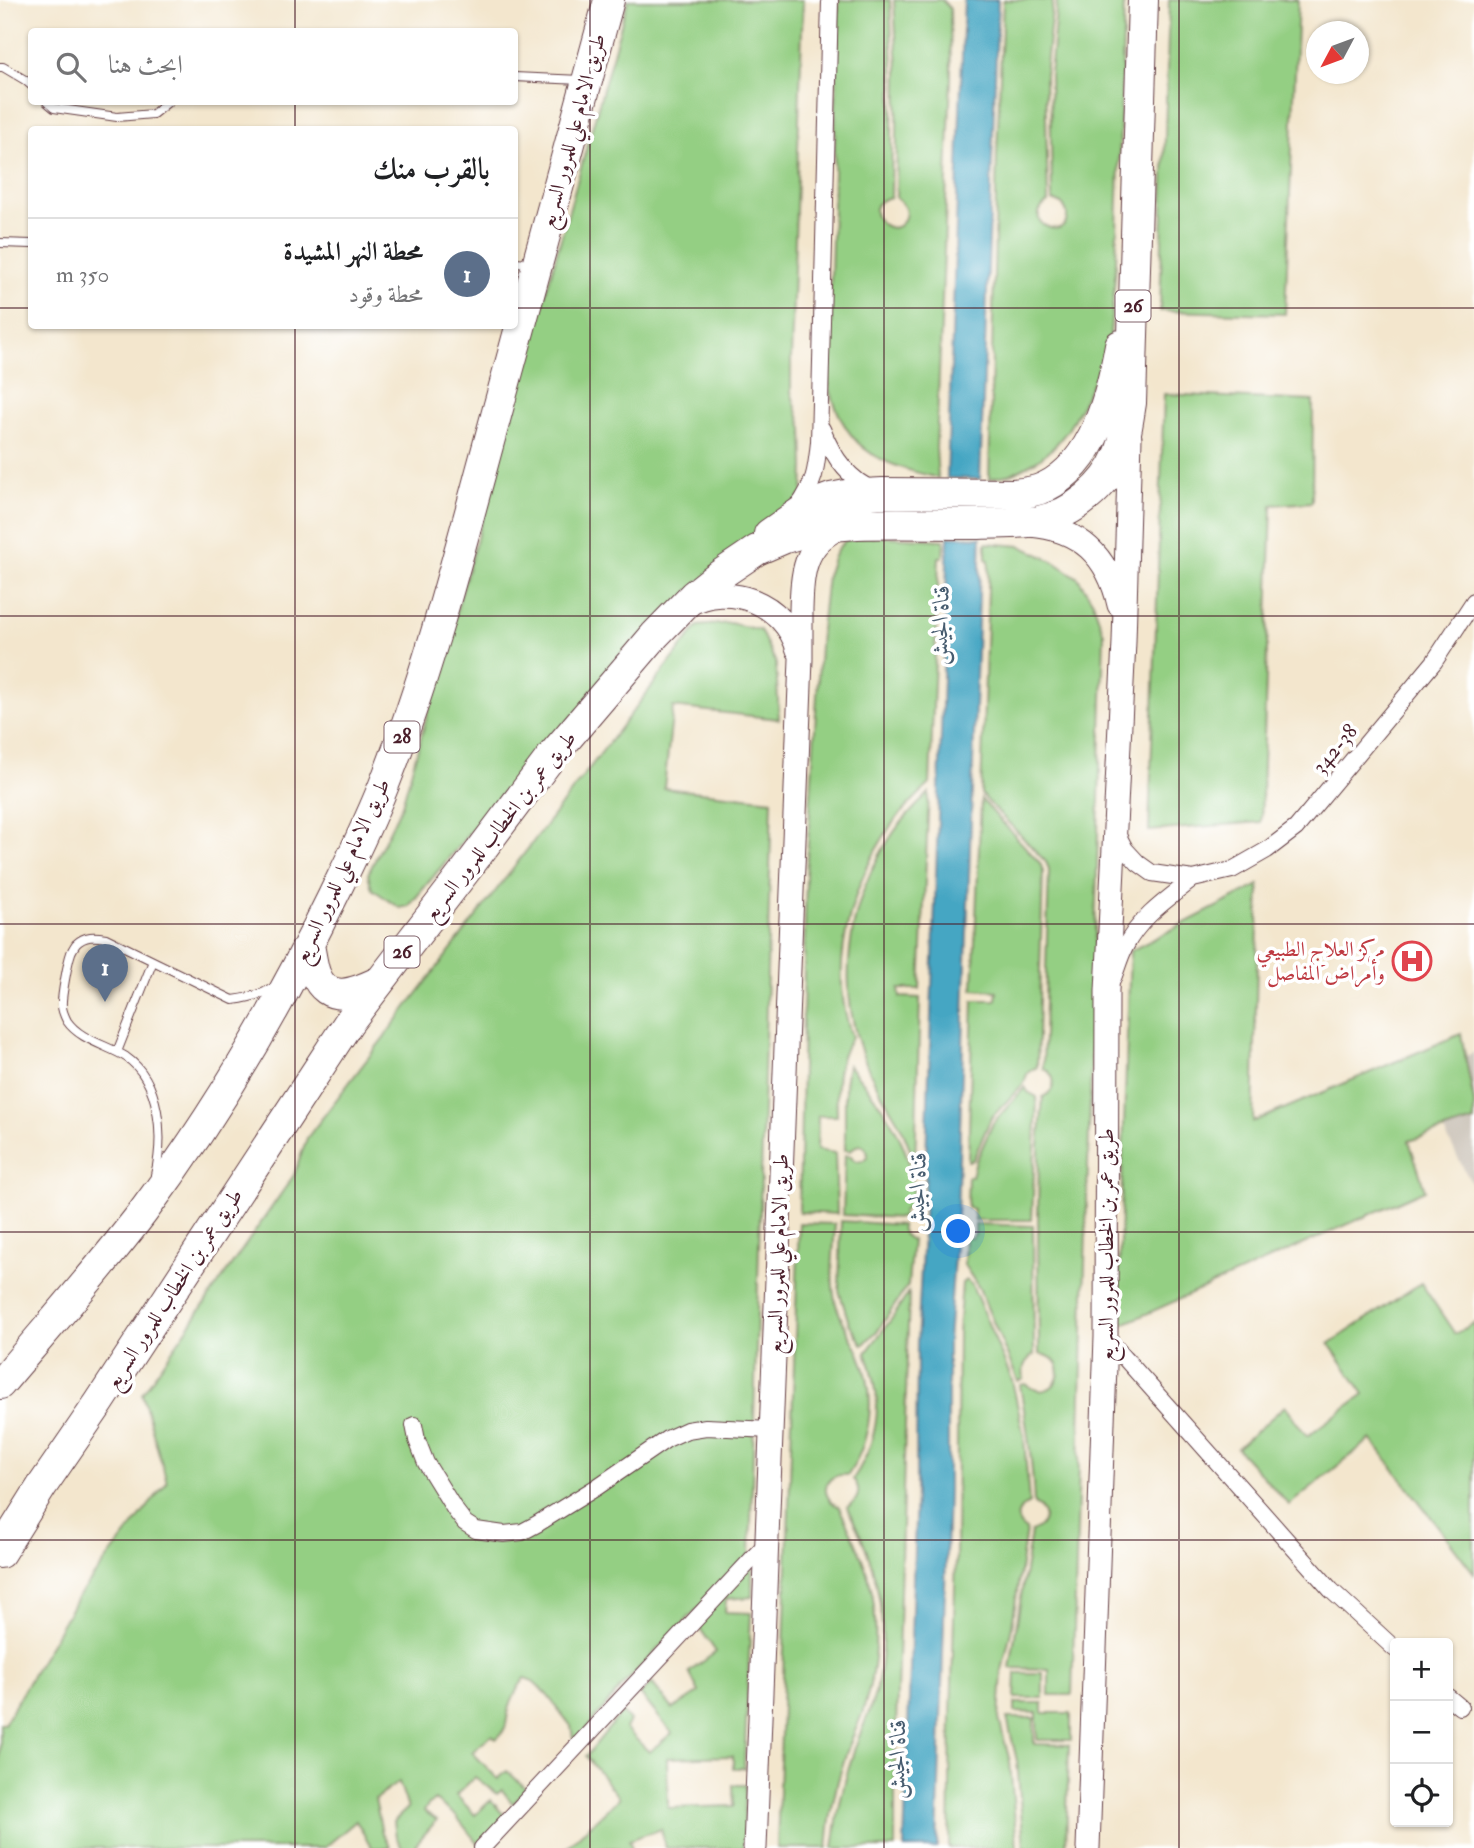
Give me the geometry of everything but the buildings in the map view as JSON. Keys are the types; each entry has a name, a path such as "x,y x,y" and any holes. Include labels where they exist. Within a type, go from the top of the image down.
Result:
{"highway":[{"name":"طريق الامام علي للمرور السريع","path":"518,299 526,263 587,81 609,0"},
{"name":"طريق عمر بن الخطاب للمرور السريع","path":"0,1553 349,1022 551,757 635,656 674,614 714,579 757,550 785,538 832,526 938,524 996,513 1042,520 1075,506 1095,490 1112,470 1127,432 1131,403 1143,0"},
{"path":"714,579 781,525 809,506 831,498 860,493 938,493 996,513 1029,492 1044,488 1070,469 1090,442 1107,398 1128,296 1135,234"},
{"name":"طريق الامام علي للمرور السريع","path":"0,1384 142,1213 220,1101 263,1030 349,862 386,779 419,687 471,508 511,329"},
{"path":"305,952 322,985 335,994 348,994 378,982"}],"main road":[{"name":"طريق عمر بن الخطاب للمرور السريع","path":"1088,1848 1106,1337 1107,991 1124,642 1131,403"},
{"name":"طريق عمر بن الخطاب للمرور السريع","path":"996,513 1060,530 1085,543 1095,553 1111,578 1120,610 1124,642"},
{"name":"طريق الامام علي للمرور السريع","path":"755,1848 802,587 809,555 818,541 828,533 859,524"},
{"name":"طريق الامام علي للمرور السريع","path":"674,614 691,603 719,595 752,601 779,615 795,640 801,659"}],"street":[{"path":"781,525 810,490 816,471 830,0"},
{"path":"819,413 829,446 850,475 861,484 884,493"},
{"name":"342-38","path":"1193,879 1232,870 1268,850 1296,828 1434,662 1474,601"},
{"path":"1114,829 1125,849 1152,873 1193,879"},
{"path":"1107,991 1126,944 1164,901 1193,879"},
{"path":"1106,1337 1331,1590 1390,1644"},
{"path":"414,1425 416,1440 426,1463 465,1523 476,1530 504,1534 522,1532 537,1524 667,1439 687,1430 706,1427 771,1430"},
{"path":"482,1848 766,1544"}],"lane":[{"path":"0,67 28,83"},
{"path":"518,77 587,81"},
{"path":"50,105 54,108 117,117 153,114 164,105"},
{"path":"0,243 28,244"},
{"path":"142,1213 159,1159 158,1118 147,1083 138,1067 117,1052 76,1032 65,1019 61,1005 71,953 77,943 86,937 106,937 233,1000 250,998 269,991 285,980 305,952"},
{"path":"117,1052 153,961"}],"shaded area":[{"path":"1474,1052 1474,1188 1417,1080"}],"green space":[{"path":"628,0 803,0 791,392 803,429 803,494 538,750 409,906 400,908 372,889 368,874 402,805"},
{"path":"839,0 890,0 893,69 891,197 880,201 875,208 880,221 893,228 900,225 906,214 904,206 896,198 898,70 894,0 942,0 950,9 951,78 936,448 938,478 896,466 865,449 843,422 834,404 828,381"},
{"path":"1005,0 1053,0 1045,76 1048,202 1040,210 1039,217 1041,223 1054,228 1066,223 1067,214 1062,205 1052,200 1050,75 1057,0 1124,0 1116,263 1109,347 1068,430 1054,447 1038,460 1011,474 989,479 997,152"},
{"path":"1169,0 1298,0 1285,314 1160,311"},
{"path":"1164,394 1313,401 1312,502 1272,505 1261,822 1149,831"},
{"path":"870,536 944,540 943,557 939,557 930,784 890,827 857,892 842,963 845,1011 852,1037 842,1055 840,1065 837,1116 818,1116 817,1150 835,1153 837,1214 799,1212 806,875 821,630 827,576 833,558 846,540"},
{"path":"986,543 1021,546 1053,561 1078,578 1093,602 1104,634 1072,1695 1049,1695 1049,1669 1010,1668 1031,1532 1043,1523 1044,1519 1042,1511 1034,1504 1020,1385 1026,1384 1037,1390 1046,1390 1053,1386 1059,1371 1050,1357 1039,1354 1039,1145 1043,1097 1051,1091 1054,1083 1051,1074 1043,1068 1049,869 1046,862 981,794 989,560 986,559"},
{"path":"730,623 760,630 776,663 779,719 673,707 664,788 772,800 750,1555 621,1687 579,1738 573,1738 571,1726 544,1691 525,1678 512,1700 503,1732 496,1739 492,1735 472,1752 498,1779 507,1771 526,1788 513,1804 502,1790 497,1794 475,1777 456,1795 475,1815 491,1800 502,1813 510,1817 479,1845 456,1816 435,1800 424,1811 437,1820 415,1845 417,1848 402,1848 396,1837 394,1821 408,1808 399,1782 375,1799 382,1833 390,1848 372,1848 356,1821 324,1848 0,1848 0,1723 4,1724 77,1598 167,1482 142,1394 294,1175 307,1138 698,626"},
{"path":"929,793 920,989 899,989 900,997 920,998 915,1164 902,1129 868,1068 857,1039 851,1009 850,947 865,887 878,859 894,832"},
{"path":"981,799 1040,863 1043,871 1037,1067 1027,1074 1024,1083 991,1118 973,1160 968,1161 973,1000 996,1000 997,991 973,989"},
{"path":"1259,885 1253,1122 1461,1034 1474,1102 1474,1121 1409,1141 1425,1190 1117,1327 1130,951"},
{"path":"848,1065 884,1111 903,1145 913,1182 913,1202 903,1211 902,1218 843,1215 845,1155 858,1161 868,1156 866,1149 859,1145 851,1151 845,1150 845,1084"},
{"path":"1025,1087 1037,1097 1032,1220 975,1220 973,1209 967,1207 968,1176 972,1176 993,1123"},
{"path":"841,1221 901,1225 904,1234 912,1240 908,1285 879,1329 863,1345 849,1323 839,1290"},
{"path":"799,1223 835,1224 832,1264 834,1294 841,1317 865,1368 870,1400 867,1431 856,1461 848,1475 833,1477 826,1486 828,1497 839,1507 854,1538 866,1570 874,1607 875,1638 870,1685 839,1777 827,1848 777,1848"},
{"path":"975,1224 1033,1226 1034,1355 1024,1365 1024,1379 1018,1381 979,1288 964,1265 965,1238 971,1238 975,1234"},
{"path":"966,1280 972,1285 1012,1380 1024,1437 1029,1503 1021,1509 1018,1516 1019,1523 1026,1530 1012,1626 1002,1671 999,1719 1010,1762 1017,1848 949,1848 958,1333 962,1283"},
{"path":"1421,1283 1455,1334 1474,1323 1474,1573 1371,1439 1289,1505 1237,1448 1285,1406 1307,1436 1364,1394 1329,1344"},
{"path":"909,1292 895,1761 895,1848 833,1848 846,1777 873,1701 881,1656 882,1619 876,1582 865,1546 847,1507 854,1502 858,1494 858,1487 853,1479 869,1449 876,1418 875,1386 866,1353"},
{"path":"752,1562 752,1597 726,1599 725,1612 751,1613 744,1768 733,1768 733,1756 667,1758 668,1808 734,1806 733,1785 746,1785 743,1848 666,1848 661,1829 629,1840 632,1848 566,1848 619,1798 586,1756 622,1712 630,1721 625,1728 649,1752 672,1733 640,1694 652,1683 673,1709 699,1692 689,1672 716,1652 697,1624"},
{"path":"1016,1673 1043,1673 1043,1698 1015,1698"},
{"path":"1015,1703 1043,1703 1043,1713 1071,1713 1071,1740 1037,1740 1037,1713 1015,1712"},
{"path":"1007,1718 1034,1718 1034,1744 1069,1745 1066,1848 1024,1848 1017,1761"}],"water":[{"path":"964,0 998,0 980,479 947,478"},
{"path":"948,536 981,537 957,1215 948,1342 948,1491 937,1848 904,1848 916,1491 917,1344"}],"place":[{"name":"مركز العلاج الطبيعي وأمراض المفاصل","path":"1412,961"},
{"name":"محطة النهر المشيدة","path":"105,1002"}],"water label":[{"name":"قناة الجيش","path":"940,625"},
{"name":"قناة الجيش","path":"917,1192"},
{"name":"قناة الجيش","path":"897,1759"}]}
